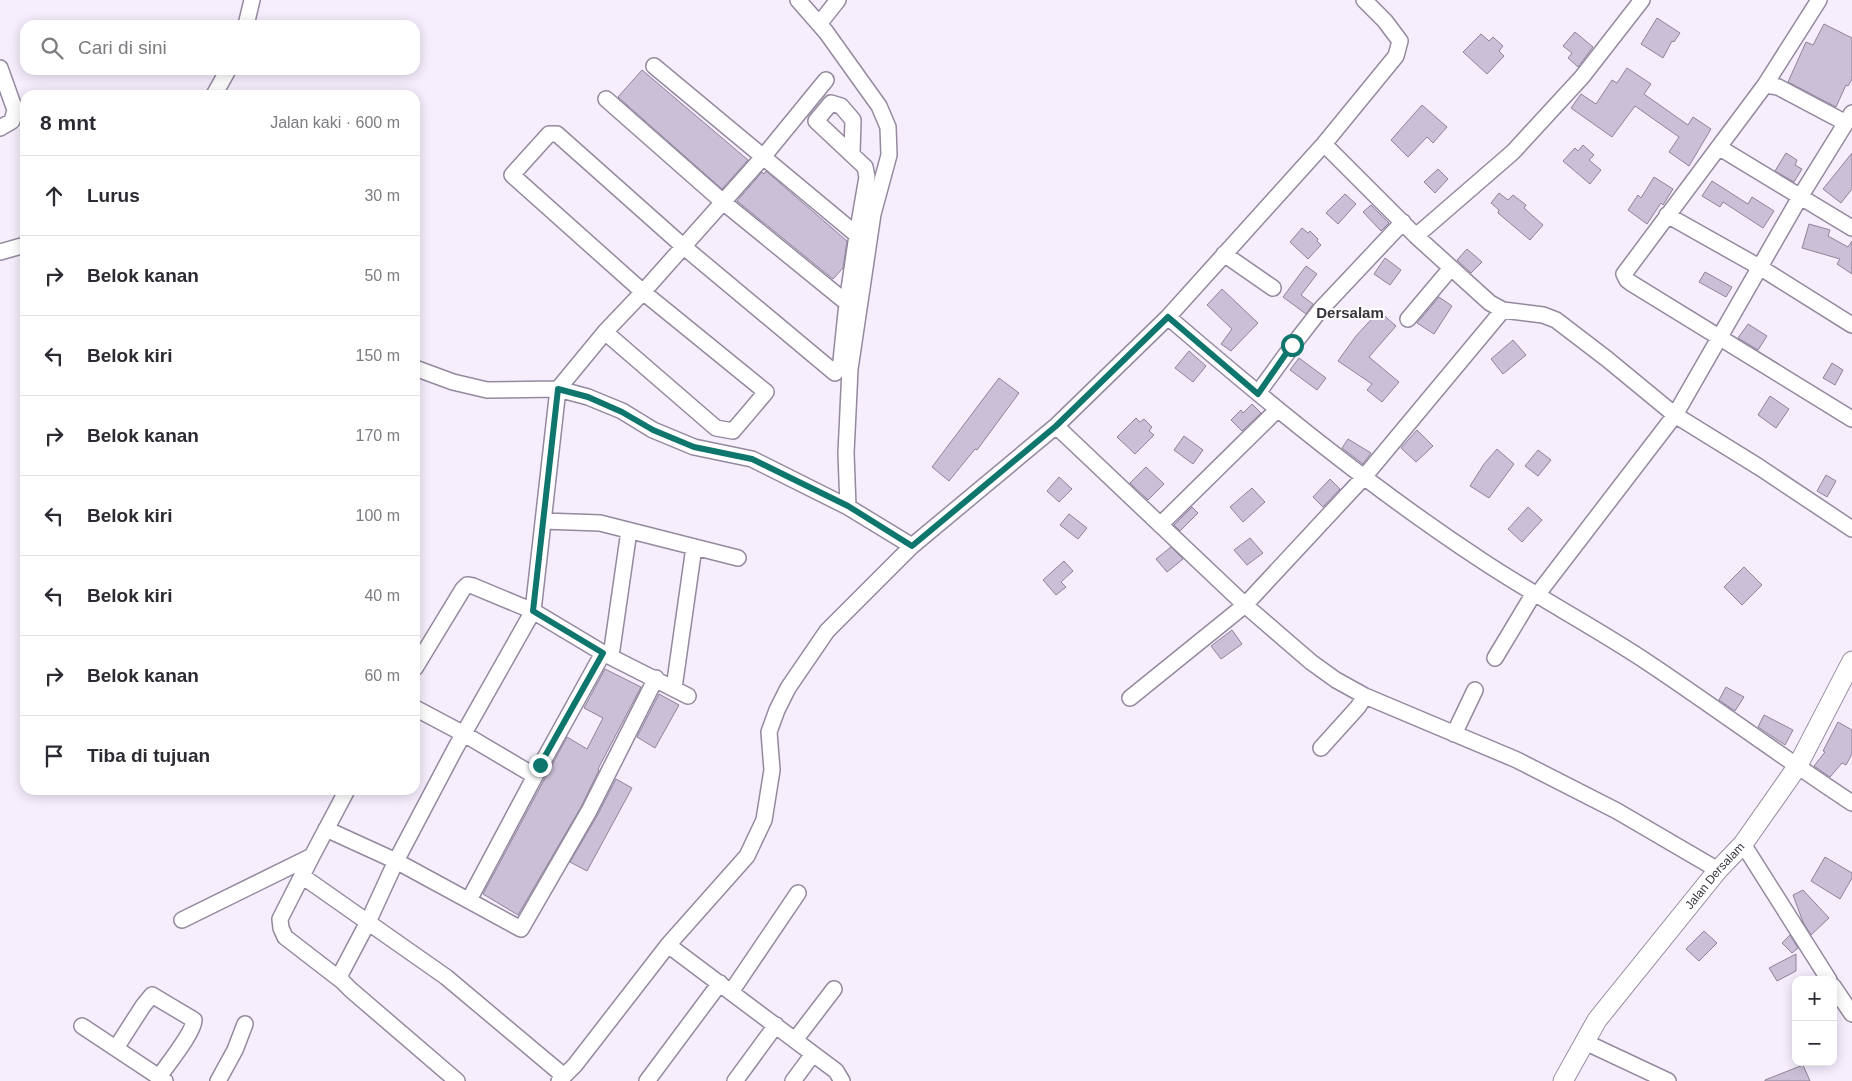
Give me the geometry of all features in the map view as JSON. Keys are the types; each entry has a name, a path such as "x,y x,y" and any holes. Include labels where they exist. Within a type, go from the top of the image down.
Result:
{"main road":[{"name":"Jalan Dersalam","path":"1563,1081 1597,1020 1718,870 1743,844 1797,767 1852,661"}],"street":[{"path":"247,20 252,0"},
{"path":"798,0 819,24 879,106 888,127 889,155 873,214 850,369 846,453 848,506"},
{"path":"819,24 838,0"},
{"path":"302,876 446,977 563,1077 575,1065 668,945 747,856 764,820 772,770 770,732 777,710 788,688 827,631 912,546 1056,426 1168,317 1324,144 1396,56 1400,41 1385,21 1364,0"},
{"path":"1416,236 1513,152 1582,77 1642,0"},
{"path":"1819,0 1765,86 1626,271 1625,276 1631,283 1852,419"},
{"path":"654,66 857,235"},
{"path":"0,68 15,110 12,121 0,128"},
{"path":"217,90 225,75"},
{"path":"342,981 340,975 368,922 396,861 533,611 558,389 605,332 644,292 763,157 826,80"},
{"path":"1496,658 1536,594 1675,416 1800,198 1849,118 1778,87 1765,86"},
{"path":"606,99 723,202 847,304"},
{"path":"605,332 716,428 733,431 766,392 644,292 512,175 549,134 558,134 684,247 835,372 839,369 841,361 847,304 867,177 865,167 852,153"},
{"path":"1324,144 1416,236 1490,303 1503,310 1543,315 1556,320 1607,359 1675,416 1759,467 1852,529"},
{"path":"1720,148 1852,228"},
{"path":"1668,215 1761,268 1852,325"},
{"path":"1258,394 1292,345 1321,310 1403,222"},
{"path":"0,252 20,246"},
{"path":"1224,254 1273,288"},
{"path":"1408,319 1451,268"},
{"path":"1130,698 1245,605 1364,477 1503,310"},
{"path":"1168,317 1277,410 1364,477 1482,561 1646,661 1797,767 1852,803"},
{"path":"420,370 453,382 487,390 558,389 588,397 622,412 653,430 694,447 752,459 848,506 912,546"},
{"path":"1160,525 1277,410"},
{"path":"1056,426 1245,605 1336,680 1365,696 1517,760 1617,811 1718,870"},
{"path":"543,521 600,523 738,558"},
{"path":"469,900 535,776 607,654 630,531"},
{"path":"674,688 694,547"},
{"path":"420,660 467,585 474,586 533,611 607,654 688,696"},
{"path":"326,829 396,861 521,929 589,811 656,678"},
{"path":"1454,734 1476,690"},
{"path":"1321,748 1358,707 1365,696"},
{"path":"420,711 535,776"},
{"path":"344,795 280,919 281,928 285,937 342,981 457,1081"},
{"path":"1743,844 1826,976"},
{"path":"182,920 312,856"},
{"path":"647,1081 725,988 798,893"},
{"path":"668,945 836,1071 842,1081"},
{"path":"795,1040 834,989"},
{"path":"1837,992 1852,1014"},
{"path":"82,1026 162,1079 194,1025 194,1020 152,996 143,1006 116,1048"},
{"path":"218,1081 235,1050 245,1024"},
{"path":"735,1081 776,1025"},
{"path":"1585,1042 1668,1081"},
{"path":"793,1081 814,1054"}],"building":[{"path":"1657,18 1680,33 1674,42 1672,41 1663,58 1641,44"},
{"path":"1824,24 1852,38 1852,79 1848,86 1846,85 1836,107 1788,82 1806,42 1813,45"},
{"path":"1575,32 1593,47 1578,67 1568,58 1572,53 1563,46"},
{"path":"1481,34 1489,41 1493,37 1503,46 1499,51 1504,56 1487,74 1463,52"},
{"path":"1627,68 1651,84 1644,94 1688,125 1693,117 1711,129 1689,166 1669,152 1679,137 1635,106 1612,137 1571,108 1581,94 1596,104 1612,80 1617,83"},
{"path":"642,70 748,160 722,189 618,97"},
{"path":"1422,105 1447,127 1433,143 1427,137 1408,157 1391,140"},
{"path":"1583,145 1594,155 1589,160 1601,170 1590,184 1563,161 1575,148 1578,151"},
{"path":"1786,153 1797,160 1795,165 1802,169 1794,182 1775,171"},
{"path":"1852,153 1852,189 1841,203 1823,189"},
{"path":"1438,169 1448,179 1435,193 1424,182"},
{"path":"766,171 847,241 843,268 833,279 737,201 762,172 764,174"},
{"path":"1654,177 1673,189 1663,205 1661,203 1647,224 1628,210 1638,195 1641,198"},
{"path":"1712,181 1748,204 1752,197 1774,211 1763,228 1723,202 1720,207 1702,196"},
{"path":"1499,193 1508,200 1513,195 1526,205 1524,208 1543,225 1530,240 1498,213 1499,210 1491,203"},
{"path":"1345,194 1356,204 1338,224 1326,213"},
{"path":"1371,205 1389,223 1381,231 1363,212"},
{"path":"1809,224 1830,230 1828,236 1848,247 1852,241 1852,274 1837,264 1840,259 1802,248"},
{"path":"1302,228 1308,233 1310,231 1321,245 1308,259 1290,242"},
{"path":"1467,249 1482,262 1471,273 1457,260"},
{"path":"1385,258 1401,270 1390,285 1374,274"},
{"path":"1306,266 1317,274 1301,295 1313,304 1306,314 1283,297"},
{"path":"1705,272 1732,287 1726,297 1699,282"},
{"path":"1222,289 1258,323 1231,351 1221,344 1232,329 1207,305"},
{"path":"1439,297 1452,306 1434,334 1417,323"},
{"path":"1379,311 1396,326 1369,357 1399,382 1382,402 1367,390 1372,384 1338,361 1356,336"},
{"path":"1748,324 1767,336 1758,350 1738,338"},
{"path":"1513,340 1526,355 1503,374 1491,359"},
{"path":"1189,351 1206,366 1193,382 1175,368"},
{"path":"1299,358 1326,378 1317,390 1290,370"},
{"path":"1832,363 1843,370 1835,385 1823,378"},
{"path":"999,378 1019,393 977,450 975,449 949,481 932,467"},
{"path":"1770,396 1789,409 1776,428 1758,415"},
{"path":"1252,404 1261,413 1242,431 1231,420 1241,410 1243,413"},
{"path":"1136,418 1140,422 1144,419 1152,427 1149,431 1154,435 1135,454 1117,437"},
{"path":"1417,430 1433,446 1416,462 1401,448"},
{"path":"1184,436 1203,450 1193,464 1174,450"},
{"path":"1348,439 1371,453 1363,464 1342,448"},
{"path":"1497,449 1514,464 1489,498 1470,486 1484,464"},
{"path":"1538,450 1551,460 1538,476 1525,466"},
{"path":"1146,467 1164,484 1148,500 1130,483"},
{"path":"1826,475 1836,481 1827,497 1817,491"},
{"path":"1059,477 1072,489 1059,502 1047,491"},
{"path":"1330,479 1340,489 1323,507 1313,497"},
{"path":"1252,488 1265,502 1243,522 1230,507"},
{"path":"1192,507 1198,513 1180,531 1174,525"},
{"path":"1528,507 1542,520 1522,542 1508,529"},
{"path":"1069,514 1087,528 1078,539 1060,525"},
{"path":"1250,538 1263,553 1247,565 1234,550"},
{"path":"1171,547 1183,559 1167,572 1156,559"},
{"path":"1064,561 1073,571 1061,582 1066,587 1056,595 1043,580"},
{"path":"1744,567 1762,585 1742,605 1724,587"},
{"path":"1232,630 1242,644 1221,659 1211,646"},
{"path":"605,669 641,687 598,769 581,807 518,915 483,894 567,737 587,749 603,718 584,708"},
{"path":"1726,687 1744,697 1735,711 1719,700"},
{"path":"659,694 679,705 655,748 637,737"},
{"path":"1764,715 1793,730 1785,745 1758,727"},
{"path":"1838,722 1852,730 1852,754 1846,765 1842,763 1830,777 1814,766 1825,752 1823,751"},
{"path":"616,779 632,788 587,871 570,862"},
{"path":"1825,857 1852,873 1852,878 1840,899 1811,881"},
{"path":"1803,890 1829,918 1811,935 1803,922 1793,895"},
{"path":"1704,931 1717,943 1699,961 1686,949"},
{"path":"1790,935 1798,948 1792,953 1782,943"},
{"path":"1796,954 1796,971 1777,981 1769,968"},
{"path":"1803,1066 1810,1081 1765,1081"}],"district":[{"name":"Dersalam","path":"1350,312"}],"route":[{"path":"540,765 603,653 533,611 558,389 588,397 622,412 653,430 694,447 752,459 848,506 912,546 1056,426 1168,317 1258,394 1292,345"}]}
